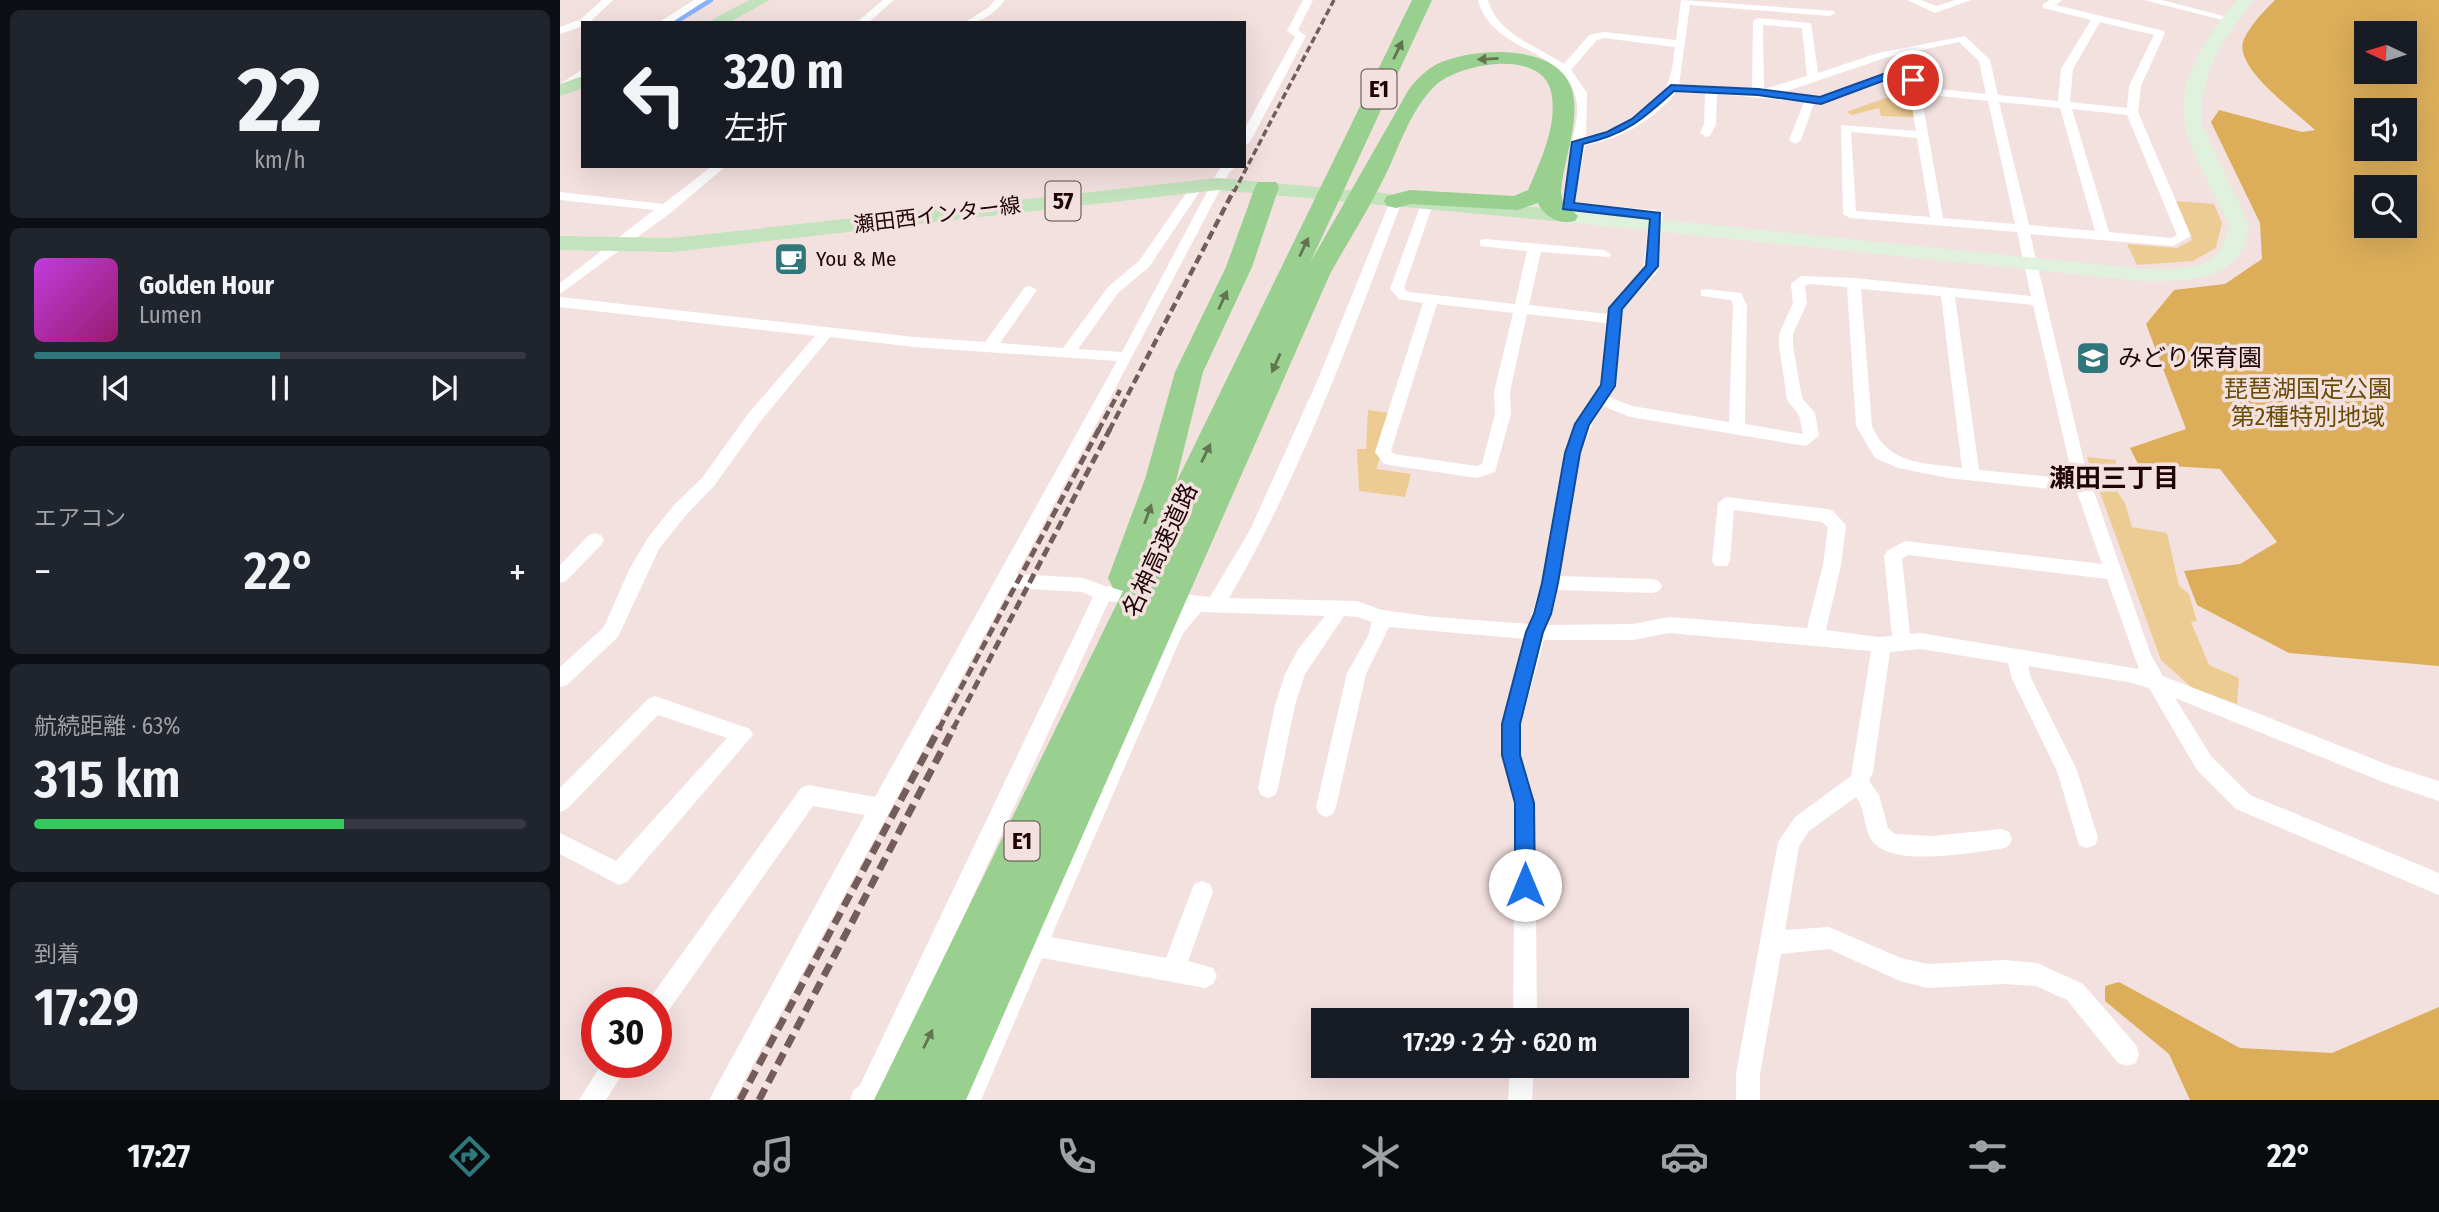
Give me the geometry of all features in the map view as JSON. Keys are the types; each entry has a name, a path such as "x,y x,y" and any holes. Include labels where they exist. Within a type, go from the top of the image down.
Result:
{"highway":[{"name":"名神高速道路","path":"1356,179 1422,0"},
{"name":"名神高速道路","path":"942,1100 1160,591 1441,0"},
{"path":"1340,211 1356,179 1425,85 1454,65 1490,58 1535,65 1547,71 1561,87 1560,118 1549,168 1538,195 1517,203 1410,197 1396,201"},
{"path":"1549,168 1551,206 1566,211"},
{"path":"1160,591 1161,479 1189,372 1239,267 1267,187"},
{"name":"名神高速道路","path":"898,1100 949,994 1160,591 1316,275 1340,211"}],"main road":[{"path":"718,21 762,0"},
{"path":"560,90 581,82"},
{"name":"瀬田西インター線","path":"560,243 619,246 705,242 1208,185 1267,187 1427,204 1566,211"}],"street":[{"path":"584,21 608,0"},
{"path":"666,21 701,0"},
{"path":"863,21 889,0"},
{"path":"972,21 993,9 1000,0"},
{"path":"1246,138 1301,36 1292,31 1308,0"},
{"path":"1483,0 1489,19 1499,29 1566,69 1576,82 1582,98 1578,142 1566,211"},
{"path":"1912,0 1935,10 1966,0"},
{"path":"1924,135 1845,128 1850,214 2173,242 2184,236 2132,112 2142,67 2160,33 2047,6 2057,0"},
{"path":"2152,0 2230,19"},
{"path":"1566,211 2142,275 2178,275 2204,270 2233,253 2239,239 2239,224 2194,127 2191,100 2195,80 2230,19 2245,0"},
{"path":"1578,142 1611,134 1636,121 1671,88 1686,1 1809,6 1830,13"},
{"path":"2097,19 2067,69 2064,103 2103,236"},
{"path":"1763,93 1758,21 1807,25 1813,78"},
{"path":"560,31 581,22"},
{"path":"1566,69 1577,60 1592,37 1604,35 1679,44"},
{"path":"1763,93 1882,55 1965,39 1984,60 2042,301 2077,466 2142,657 2168,706 2228,792 2243,802 2439,884"},
{"path":"560,90 581,74"},
{"path":"1671,88 1763,93 1821,101 1897,74 1913,80 1917,90 1937,221"},
{"path":"1917,90 2132,112"},
{"path":"1706,133 1710,124 1711,91"},
{"path":"1796,140 1810,100"},
{"path":"560,290 718,168"},
{"path":"1067,353 1113,290 1144,264 1208,185 1228,168"},
{"path":"721,1100 1127,357 1208,185"},
{"path":"560,196 668,208"},
{"path":"1396,201 1403,228 1397,289 1404,296 1614,319"},
{"path":"862,1100 869,1094 964,896 1028,749 1160,591 1258,532 1403,228 1427,204"},
{"path":"1525,1008 1525,803 1509,744 1534,632 1543,614 1550,583 1572,453 1583,424 1609,379 1615,308 1650,272 1656,216 1566,211"},
{"path":"1485,243 1604,254"},
{"path":"1431,299 1383,452 1389,459 1477,472 1489,468 1503,414 1502,392 1535,247"},
{"path":"1599,399 1630,411 1805,440 1811,436 1807,413 1796,400 1786,334 1800,303 1798,284 1805,279 2042,301"},
{"path":"1854,282 1864,426 1874,446 1886,458 1902,465 2084,486"},
{"path":"989,347 1030,290"},
{"path":"1947,291 1971,474"},
{"path":"1706,293 1736,296 1740,305 1737,428"},
{"path":"560,302 989,347 1127,357"},
{"path":"560,680 611,632 638,570 653,544 680,510 708,482 754,418 827,331"},
{"path":"1721,561 1726,503 1827,516 1837,525 1832,565 1816,625 1818,636"},
{"path":"560,576 595,540"},
{"path":"1903,642 1898,622 1893,556 1905,548 2114,573"},
{"path":"1006,581 1160,591 1357,609 1382,618 1534,632 1598,634 1633,632 1669,625 1818,636 1879,645 1920,641 2128,674 2155,682 2390,775 2439,791"},
{"path":"1550,583 1653,586"},
{"path":"968,1100 1176,628 1160,591"},
{"path":"1265,780 1276,715 1302,660 1333,622 1339,608"},
{"path":"1326,807 1357,673 1377,637 1382,618"},
{"path":"1748,1100 1748,1074 1789,842 1794,832 1858,783 1863,772 1881,652 1879,645"},
{"path":"2016,656 2022,679 2067,770 2087,838"},
{"path":"560,802 655,705 743,735 619,874 560,843"},
{"path":"1858,783 1872,802 1879,833 1891,845 1932,846 2001,839"},
{"path":"672,987 808,795 881,808"},
{"path":"1173,970 1202,892"},
{"path":"1771,943 1829,938 1900,969 1927,976 2004,972 2036,975 2075,992 2127,1054"},
{"path":"1036,946 1205,976"},
{"path":"592,1100 607,1078"},
{"path":"1520,1100 1521,1078"}],"shaded area":[{"path":"1897,94 1911,94 1914,117 1881,116 1879,108 1852,115 1846,112"},
{"path":"2176,201 2214,204 2222,223 2216,248 2193,261 2137,265 2127,244 2177,248 2192,240"},
{"path":"1368,410 1389,413 1381,433 1388,436 1376,469 1411,474 1405,497 1359,491 1357,449 1366,449"},
{"path":"2087,457 2116,460 2114,487 2125,503 2132,527 2167,533 2179,586 2189,594 2197,621 2191,622 2209,665 2239,678 2237,704 2191,687 2161,660"}],"green space":[{"name":"琵琶湖国定公園 第2種特別地域","path":"2275,0 2439,0 2439,666 2289,653 2197,605 2184,571 2240,564 2277,542 2220,469 2138,464 2130,448 2186,429 2146,324 2174,290 2225,284 2262,259 2260,223 2211,122 2219,110 2302,132 2315,130 2268,88 2247,62 2243,50 2244,39 2258,18"},
{"path":"2119,982 2240,1048 2332,1053 2439,1007 2439,1100 2190,1100 2169,1054 2105,1001 2105,986"}],"waterway":[{"path":"677,21 711,0"}],"railway":[{"path":"1234,192 1334,0"},
{"path":"1109,431 1234,190"},
{"path":"1098,431 1120,390"},
{"path":"939,729 1099,429"},
{"path":"953,729 1110,429"},
{"path":"740,1100 940,727"},
{"path":"759,1100 954,727"}],"place":[{"name":"You & Me","path":"791,259"},
{"name":"みどり保育園","path":"2093,358"}],"district":[{"name":"瀬田三丁目","path":"2114,478"}],"route":[{"path":"1525,885 1525,803 1509,744 1511,724 1534,632 1543,614 1550,583 1572,453 1583,424 1608,386 1615,308 1650,272 1656,216 1567,206 1578,142 1599,139 1636,121 1650,111 1671,88 1758,92 1821,101 1886,76 1897,74 1913,80"}]}
